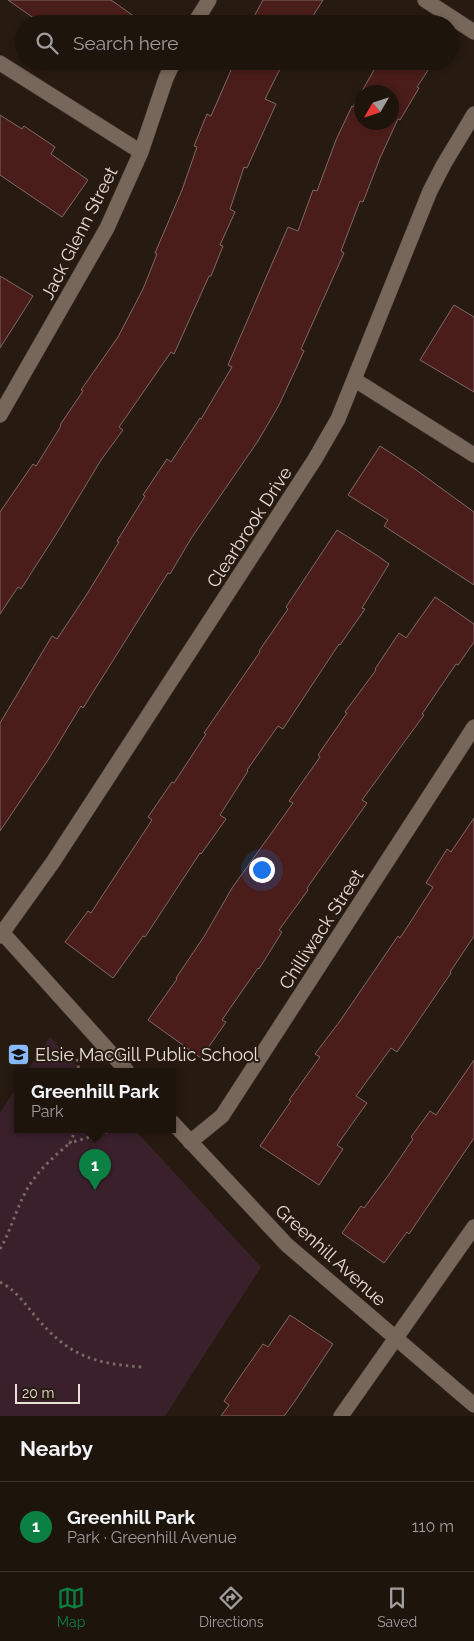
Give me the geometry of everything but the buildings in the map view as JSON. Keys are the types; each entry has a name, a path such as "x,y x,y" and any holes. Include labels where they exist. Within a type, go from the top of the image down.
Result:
{"street":[{"path":"200,15 209,0"},
{"path":"425,0 448,15"},
{"path":"459,22 474,32"},
{"path":"0,63 141,152"},
{"name":"Jack Glenn Street","path":"0,415 5,395 107,228 141,152 170,70"},
{"name":"Clearbrook Drive","path":"1,933 58,854 315,460 338,419 355,380 427,199 444,164 474,114"},
{"path":"355,380 474,455"},
{"name":"Chilliwack Street","path":"190,1142 222,1116 474,727"},
{"path":"1,933 124,1068"},
{"name":"Greenhill Avenue","path":"176,1126 287,1245 474,1405"},
{"path":"341,1416 474,1228"}],"path":[{"path":"77,1059 78,1068"},
{"path":"70,1143 74,1133"},
{"path":"0,1249 24,1194 37,1174 70,1143 103,1133"},
{"path":"0,1282 18,1295 48,1332 63,1345 82,1356 99,1361 115,1365 143,1367"}],"shaded area":[{"path":"50,1037 78,1068 29,1068"},
{"path":"14,1091 14,1133 138,1133 261,1267 165,1416 0,1416 0,1113"}],"place":[{"name":"Elsie MacGill Public School","path":"19,1054"},
{"name":"Greenhill Park","path":"95,1190"}]}
